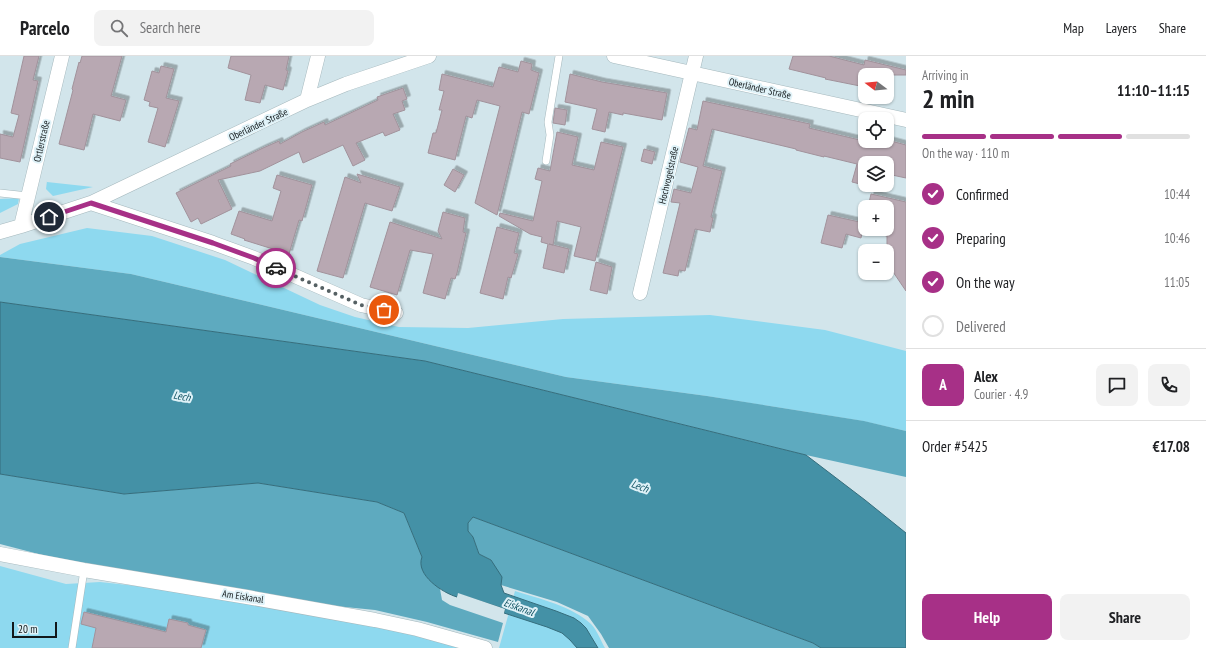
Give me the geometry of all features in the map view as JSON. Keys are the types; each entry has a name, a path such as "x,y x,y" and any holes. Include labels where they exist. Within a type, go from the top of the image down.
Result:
{"street":[{"name":"Ortlerstraße","path":"21,226 62,56"},
{"path":"307,100 318,56"},
{"name":"Oberländer Straße","path":"0,232 91,203 307,100 346,84 429,56"},
{"name":"Oberländer Straße","path":"614,56 906,120"},
{"name":"Hochvogelstraße","path":"640,293 696,56"},
{"path":"91,203 254,258 361,305 396,313"},
{"name":"Am Eiskanal","path":"0,554 84,570 335,612 396,624 458,644 485,648"}],"lane":[{"path":"546,162 550,135 548,122 559,56"},
{"path":"0,193 28,196"},
{"path":"72,648 84,570"}],"shaded area":[{"path":"47,181 93,187 53,196 46,189"},
{"path":"19,198 18,204 0,213 0,199"},
{"path":"87,228 152,236 225,260 320,305 355,317 399,327 468,328 563,319 710,315 825,330 906,351 906,431 863,421 707,396 566,377 131,274 0,257 0,255 20,244"},
{"path":"0,257 131,274 566,377 707,396 864,421 906,431 906,477 806,455 425,361 0,302"},
{"path":"0,474 124,494 258,483 377,502 404,513 422,557 427,576 440,589 442,600 450,605 503,623 498,642 427,622 375,610 315,604 73,563 0,544"},
{"path":"473,517 813,643 821,648 609,648 588,616 557,602 501,585 491,560 479,554 473,537 468,531 468,523"},
{"path":"0,566 66,584 100,582 228,596 474,648 0,648"},
{"path":"515,591 575,612 593,626 605,648 499,648"}],"water":[{"path":"0,302 425,361 806,455 906,533 906,648 821,648 813,643 473,517 468,523 468,531 473,537 479,554 491,560 502,577 501,585 504,593 574,618 581,623 586,628 598,648 577,648 562,633 504,613 505,609 458,594 457,597 451,595 438,587 426,577 421,564 422,557 404,513 377,502 258,483 124,494 0,474"}],"pier":[{"path":"458,593 505,609 504,613 502,613 503,610 459,596 459,598 457,597"}],"building":[{"path":"24,56 39,56 33,80 38,81 20,162 0,158 0,134 13,137 19,115 11,113"},
{"path":"82,56 122,56 111,96 126,100 120,121 93,114 84,150 59,144 79,62 80,63"},
{"path":"231,56 289,56 286,70 288,71 283,90 265,85 260,103 245,100 251,75 228,68"},
{"path":"793,56 829,56 864,65 865,60 906,70 906,75 894,75 894,68 858,68 858,86 825,79 826,78 789,69"},
{"path":"521,61 532,64 531,70 539,73 529,114 522,112 497,215 475,203 500,106 477,100 472,118 466,116 455,160 428,153 433,133 436,133 442,110 439,110 444,91 439,90 442,74 493,87 499,67 518,72"},
{"path":"161,66 174,69 166,98 179,101 165,147 148,142 158,108 149,106 150,102 144,100 152,71 159,73"},
{"path":"570,74 602,82 667,93 662,120 609,112 605,132 592,129 597,109 565,102"},
{"path":"403,88 407,99 402,101 405,110 393,114 400,130 385,136 383,132 356,143 365,160 353,166 343,145 303,163 299,152 260,171 218,180 232,209 201,224 198,218 191,222 176,193 231,166 230,164 263,148 279,141 280,144 324,122 325,125 378,100 377,97"},
{"path":"703,101 810,124 809,128 858,140 858,148 894,148 894,142 906,145 906,178 894,175 894,156 858,156 858,184 852,182 857,164 712,129 703,166 722,171 711,217 713,218 710,232 695,229 685,271 679,270 678,276 663,273 680,203 671,202 674,189 691,193 698,167 680,162 689,128 697,130"},
{"path":"555,108 567,110 565,125 553,123"},
{"path":"557,132 578,137 572,165 594,170 601,142 623,147 595,261 574,256 581,227 557,221 553,245 569,249 564,273 543,268 548,244 541,242 542,237 530,234 499,216 500,213 533,221 542,181 535,179 538,168 550,171"},
{"path":"644,149 655,152 652,164 641,161"},
{"path":"453,169 464,175 455,192 444,185"},
{"path":"357,174 400,187 392,211 365,203 343,278 317,271 345,177 361,183"},
{"path":"277,175 312,185 302,221 299,220 289,254 244,240 245,239 231,234 239,211 272,221 281,191 273,188"},
{"path":"871,194 906,202 906,291 894,273 894,244 887,244 887,236 894,236 894,200 870,200"},
{"path":"443,212 465,218 463,232 466,233 457,273 455,279 451,278 445,299 423,293 433,254 410,250 397,295 370,287 390,222 442,239 438,231"},
{"path":"828,215 858,222 858,236 861,236 861,238 846,234 842,248 821,243"},
{"path":"497,227 519,233 514,253 518,254 511,278 508,277 503,299 480,293"},
{"path":"596,262 612,267 607,294 590,290"},
{"path":"84,612 166,632 169,619 188,623 188,625 206,630 201,648 92,648 96,628 81,624"}],"way so far":[{"path":"276,268 361,305 384,310"}],"route":[{"path":"49,217 91,203 213,243 276,268"}],"water label":[{"name":"Lech","path":"182,396"},
{"name":"Lech","path":"640,486"},
{"name":"Eiskanal","path":"519,607"}]}
